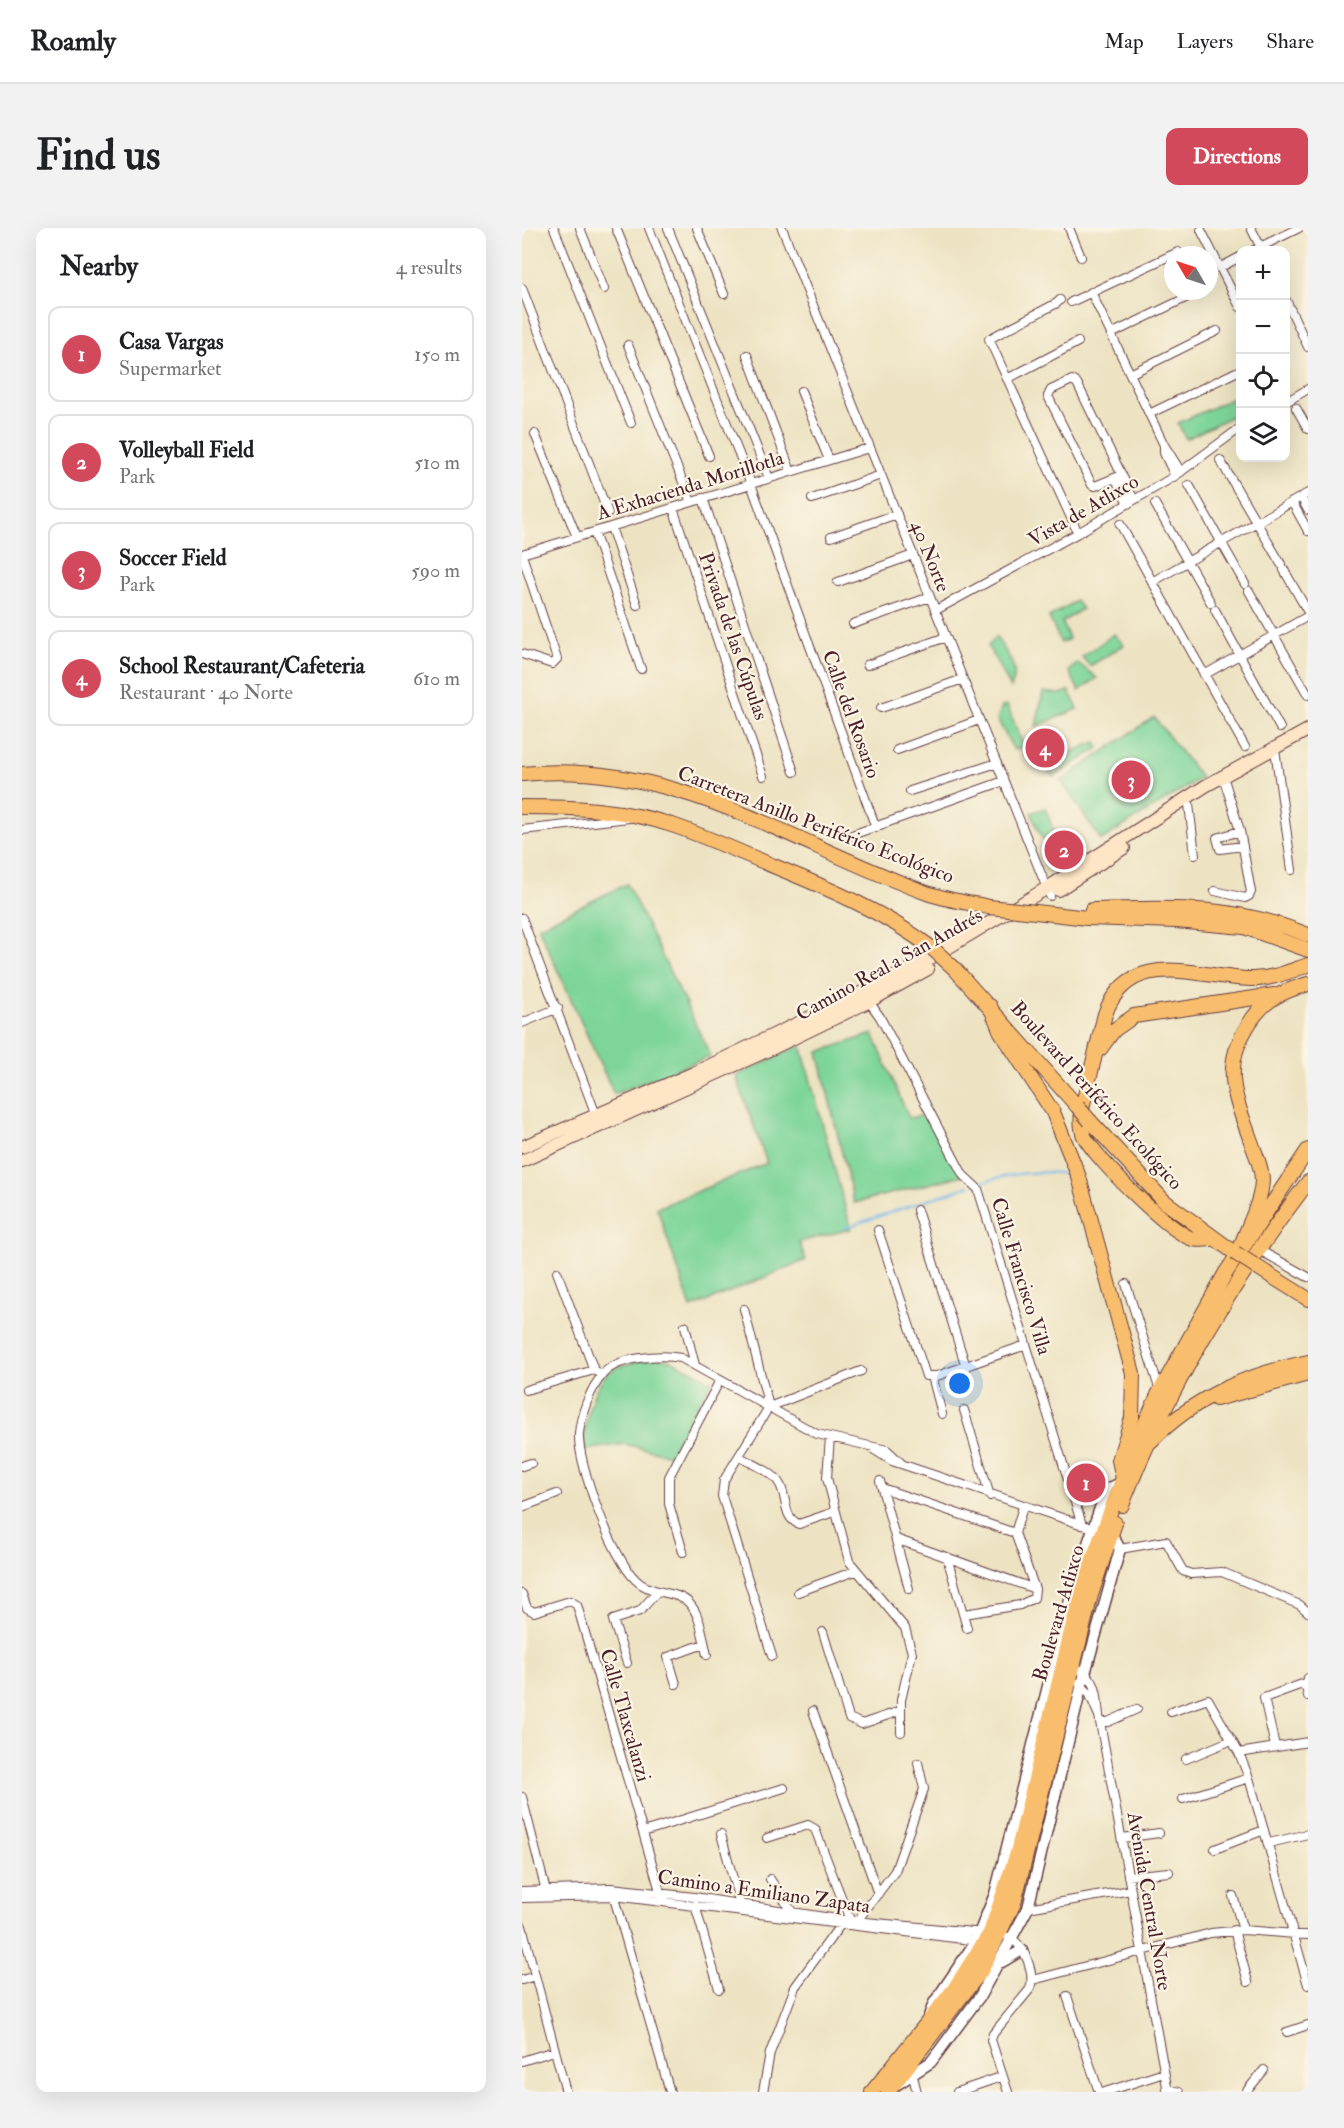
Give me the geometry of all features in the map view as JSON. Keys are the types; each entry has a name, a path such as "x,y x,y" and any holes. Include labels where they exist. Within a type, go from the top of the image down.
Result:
{"main road":[{"name":"Camino Real a San Andrés","path":"522,1161 765,1046 858,994 921,964 1048,892 1252,762 1308,730"},
{"name":"Carretera Anillo Periférico Ecológico","path":"522,774 579,772 661,785 753,817 928,893 989,907 1042,912"},
{"name":"Camino Real a San Andrés","path":"522,1147 870,1001 1189,804 1225,779"},
{"path":"522,807 578,807 638,816"},
{"name":"Boulevard Periférico Ecológico","path":"638,816 674,826 866,904 901,924 954,968 1164,1201 1211,1239 1233,1249 1268,1275 1308,1299"},
{"path":"1042,912 1136,907 1188,908 1252,918 1308,935"},
{"path":"1042,912 1244,927 1307,950"},
{"path":"1211,1239 1196,1240 1179,1231 1116,1176 1088,1142 1082,1130 1081,1119 1102,1022 1111,1002 1138,976 1168,969 1252,979 1281,974 1308,964"},
{"path":"1096,1053 1114,1030 1134,1016 1274,994 1308,984"},
{"path":"1233,1249 1258,1203 1262,1180 1260,1164 1234,1093 1232,1065 1248,1024 1274,994"},
{"path":"990,1006 1001,1032 1034,1079 1053,1112 1080,1177 1133,1373 1132,1418 1119,1460 1122,1480"},
{"name":"Boulevard Atlixco","path":"1097,1529 1122,1480 1160,1391 1233,1249 1308,1150"},
{"path":"1285,1182 1304,1187"},
{"name":"Boulevard Atlixco","path":"1097,1529 1150,1443 1203,1342 1304,1187"},
{"path":"1150,1443 1181,1413 1216,1391 1262,1372 1308,1362"},
{"path":"1150,1443 1189,1413 1208,1402 1308,1374"},
{"path":"889,2090 911,2071 963,1997 998,1941 1014,1903 1068,1670 1091,1595 1097,1529"},
{"path":"872,2092 954,1989 998,1941"}],"street":[{"path":"554,228 631,423"},
{"path":"580,228 604,289"},
{"path":"616,228 709,456"},
{"name":"Calle del Rosario","path":"649,228 751,484 876,828"},
{"path":"668,228 769,478"},
{"path":"697,228 724,294"},
{"name":"40 Norte","path":"782,228 1048,892"},
{"path":"1069,228 1082,257"},
{"path":"1251,228 1258,246"},
{"path":"1265,246 1299,228"},
{"path":"1201,230 1237,300"},
{"path":"1071,302 1164,258"},
{"path":"1221,267 1236,259"},
{"path":"522,288 608,513"},
{"path":"1091,292 1178,474"},
{"path":"1060,300 989,339 1078,533"},
{"path":"1111,334 1181,300"},
{"path":"1290,309 1308,347"},
{"path":"1130,374 1217,331"},
{"path":"1006,379 1078,342"},
{"path":"628,345 691,502"},
{"path":"747,355 791,471"},
{"path":"1149,414 1236,372"},
{"path":"1118,476 1095,486 1092,485 1049,393 1072,380 1077,383 1131,502"},
{"path":"1290,398 1308,389"},
{"path":"801,391 829,460"},
{"path":"1296,408 1308,429"},
{"name":"Vista de Atlixco","path":"936,610 1078,533 1178,474 1236,431"},
{"path":"535,434 577,537"},
{"name":"A Exhacienda Morillotla","path":"522,554 869,448"},
{"path":"1204,675 1308,614 1220,460"},
{"path":"812,499 881,475"},
{"path":"1189,485 1308,695"},
{"path":"1152,582 1304,495 1308,510"},
{"path":"703,498 794,772"},
{"path":"1292,502 1308,531"},
{"path":"1155,504 1280,728"},
{"name":"Privada de las Cúpulas","path":"673,508 763,776"},
{"path":"831,537 897,514"},
{"path":"1120,524 1245,747"},
{"path":"611,526 637,605"},
{"path":"594,532 641,669"},
{"path":"522,554 557,659 552,664 522,654"},
{"path":"838,582 914,555"},
{"path":"854,624 930,597"},
{"path":"867,665 946,638"},
{"path":"881,708 963,679"},
{"path":"897,750 979,720"},
{"path":"1275,749 1292,870"},
{"path":"910,791 997,763"},
{"path":"1215,891 1245,898 1249,896 1244,846 1225,779"},
{"path":"849,836 1004,781"},
{"path":"1189,804 1195,855"},
{"path":"522,831 638,816"},
{"path":"1240,831 1217,838 1217,844 1220,849 1244,846"},
{"path":"522,918 558,1008 596,1115"},
{"path":"858,994 870,1001"},
{"name":"Calle Francisco Villa","path":"870,1001 963,1175 978,1189 1026,1346 1097,1529"},
{"path":"522,1023 558,1008"},
{"path":"917,1210 966,1367"},
{"path":"878,1230 942,1414"},
{"path":"1261,1251 1308,1277"},
{"path":"557,1272 598,1372 582,1416 579,1434 583,1465 609,1539 624,1567 635,1580 656,1593 687,1601 695,1610 707,1655"},
{"path":"1126,1284 1160,1391"},
{"path":"744,1309 769,1407"},
{"path":"685,1326 695,1365"},
{"path":"929,1376 966,1367 1026,1346"},
{"path":"526,1390 655,1355 681,1358 817,1434 845,1438 871,1448 889,1460 1023,1507 1097,1529 1120,1549"},
{"path":"772,1656 722,1496 724,1480 769,1407 861,1371"},
{"path":"683,1552 669,1504 669,1477 720,1380"},
{"path":"963,1410 990,1496"},
{"path":"830,1437 827,1478 834,1512 849,1561 855,1571 905,1628 912,1653 900,1711 901,1732"},
{"path":"740,1456 768,1473 781,1485 788,1513 794,1522 799,1524 834,1512"},
{"path":"522,1466 531,1463"},
{"path":"909,1589 881,1485 1015,1533"},
{"path":"522,1507 557,1494"},
{"path":"964,1614 1020,1605 1034,1598 1035,1589 1015,1533 1023,1507"},
{"path":"998,1941 1028,1908 1068,1670 1072,1588 1097,1529"},
{"path":"896,1539 1035,1589"},
{"path":"1120,1549 1166,1541 1183,1571 1191,1574 1222,1572 1300,1605 1308,1612"},
{"path":"917,2092 911,2071 931,2062 980,1996 994,1971 998,1941 995,1894 1068,1670 1120,1549"},
{"path":"947,1557 967,1628"},
{"path":"798,1592 855,1571"},
{"path":"627,1663 613,1620 640,1611 656,1593"},
{"name":"Calle Tlaxcalanzi","path":"522,1594 527,1608 534,1612 570,1601 577,1605 662,1897"},
{"path":"823,1632 849,1718 862,1724 900,1711"},
{"path":"676,1684 668,1657 704,1644"},
{"name":"Avenida Central Norte","path":"1068,1670 1089,1693 1100,1719"},
{"name":"Avenida Central Norte","path":"1068,1670 1097,1690 1100,1719 1168,2090"},
{"path":"1275,1746 1264,1698 1307,1681 1308,1696"},
{"path":"1171,1712 1208,1699 1239,1752 1269,1843 1308,1985"},
{"path":"1100,1719 1108,1722 1137,1709"},
{"path":"813,1711 878,1894"},
{"path":"1186,1759 1232,1740"},
{"path":"1239,1752 1308,1742"},
{"path":"763,2092 770,2053 795,1987 848,1922 878,1894 895,1871 924,1789 918,1763"},
{"path":"1183,1799 1249,1778"},
{"path":"643,1832 784,1788"},
{"path":"522,1797 546,1891"},
{"path":"767,1838 808,1825 816,1829 848,1922"},
{"path":"1215,1849 1264,1830"},
{"path":"1122,1838 1159,1833"},
{"path":"1269,1843 1308,1833"},
{"path":"720,1834 741,1907"},
{"path":"1128,1876 1169,1872"},
{"path":"770,1879 793,1913"},
{"path":"1028,1908 1131,1890"},
{"name":"Camino a Emiliano Zapata","path":"522,1891 613,1892 662,1897 998,1941"},
{"path":"613,1892 670,2092"},
{"name":"Camino a Emiliano Zapata","path":"522,1898 613,1892"},
{"path":"1233,1896 1248,1982"},
{"name":"Camino a Emiliano Zapata","path":"662,1897 696,1905 741,1907 998,1941"},
{"path":"696,1905 719,1989"},
{"path":"522,1926 566,2092"},
{"path":"1033,1980 1142,1950 1238,1930 1308,1935"},
{"path":"998,1941 1033,1980"},
{"path":"522,1980 535,1976"},
{"path":"1008,2092 1001,2077 991,2040 993,2034 1030,1989 1033,1980"},
{"path":"1067,1996 1099,2092"},
{"path":"1287,2032 1308,2025"},
{"path":"522,2061 554,2051"},
{"path":"1246,2092 1264,2070"},
{"path":"1105,2092 1164,2073"},
{"path":"957,2092 971,2090 1001,2077"},
{"path":"1168,2090 1179,2092"}],"green space":[{"path":"1236,397 1236,423 1230,417 1186,439 1178,423"},
{"path":"1076,601 1082,609 1062,622 1069,639 1061,643 1049,617"},
{"path":"1114,634 1124,645 1090,666 1082,657"},
{"path":"996,637 1014,668 1014,681 1011,688 988,646"},
{"path":"1078,663 1097,678 1079,691 1069,671"},
{"path":"1069,691 1078,709 1036,726 1043,692 1060,694"},
{"path":"1007,705 1024,747 1014,750 997,719 1002,707"},
{"path":"1154,717 1201,778 1101,840 1061,781"},
{"path":"1096,742 1099,748 1053,777 1042,764"},
{"path":"1045,808 1055,834 1042,839 1031,813"},
{"path":"627,884 711,1056 614,1094 538,927"},
{"path":"873,1034 909,1118 930,1114 963,1175 854,1203 818,1052"},
{"path":"801,1045 851,1229 799,1242 806,1260 691,1308 657,1208 767,1163 736,1076"},
{"path":"655,1358 671,1360 712,1381 669,1455 625,1444 585,1450 585,1430 590,1405 606,1375 618,1367"}],"waterway":[{"path":"975,1184 1021,1174 1043,1172 1067,1174"},
{"path":"844,1228 969,1186"}],"place":[{"name":"School Restaurant/Cafeteria","path":"1045,748"},
{"name":"Soccer Field","path":"1131,780"},
{"name":"Volleyball Field","path":"1064,850"},
{"name":"Casa Vargas","path":"1086,1483"}]}
